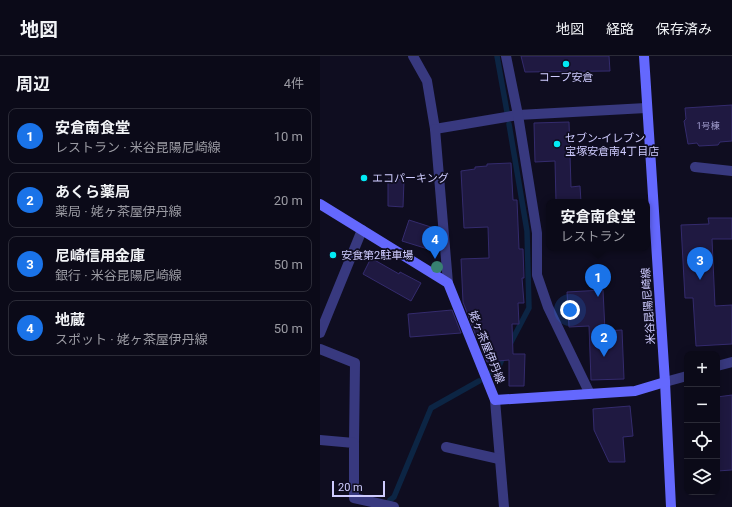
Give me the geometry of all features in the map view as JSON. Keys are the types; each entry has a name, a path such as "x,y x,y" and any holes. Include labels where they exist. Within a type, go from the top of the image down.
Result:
{"main road":[{"name":"米谷昆陽尼崎線","path":"644,56 646,108 672,507"},
{"path":"320,204 448,283"},
{"name":"姥ヶ茶屋伊丹線","path":"448,283 495,400 636,391 665,382"}],"street":[{"path":"413,56 427,81 435,130 448,283"},
{"path":"506,56 518,115 537,233 537,275 548,307 590,394"},
{"path":"435,130 518,115 646,108"},
{"path":"696,167 732,171"},
{"path":"320,333 362,230"},
{"path":"320,349 355,363 354,503 394,507"},
{"path":"720,365 732,362"},
{"path":"665,382 684,377"},
{"path":"495,400 504,507"},
{"path":"320,440 354,443"},
{"path":"446,447 499,459"}],"building":[{"name":"コープ安倉","path":"521,56 609,56 610,71 525,72"},
{"path":"732,105 732,141 720,142 718,145 699,146 697,143 688,144 684,121 686,119 685,108"},
{"path":"569,122 571,187 580,186 581,199 556,199 555,161 535,162 534,123"},
{"path":"511,163 513,200 517,200 519,249 523,249 524,278 522,278 524,303 518,303 519,324 512,324 513,354 525,354 524,386 509,386 509,360 487,362 481,347 479,336 476,336 463,302 461,259 489,258 488,227 464,228 461,171 475,169 475,167 487,166 487,164"},
{"path":"388,179 404,180 403,207 388,206"},
{"path":"708,218 732,218 732,239 712,239 715,306 732,305 732,344 696,346 693,298 685,298 681,225 709,224"},
{"path":"409,220 434,228 428,249 402,241"},
{"path":"371,258 399,274 400,272 421,283 411,301 363,274"},
{"path":"603,290 605,331 622,330 624,379 591,380 589,326 569,327 567,292"},
{"path":"452,310 461,333 410,337 408,314"},
{"path":"732,395 732,470 720,471 720,397"},
{"path":"630,406 633,436 623,437 625,462 609,462 594,430 593,409"}],"waterway":[{"path":"497,56 507,112"},
{"path":"509,124 527,231 529,308 509,346"},
{"path":"491,372 498,368 504,355"},
{"path":"390,500 394,497 431,408 479,381"}],"place":[{"name":"コープ安倉","path":"566,64"},
{"name":"セブン-イレブン 宝塚安倉南4丁目店","path":"557,144"},
{"name":"エコパーキング","path":"364,178"},
{"name":"安食第2駐車場","path":"333,255"},
{"name":"地蔵","path":"435,259"},
{"name":"尼崎信用金庫","path":"700,280"},
{"name":"安倉南食堂","path":"598,297"},
{"name":"あくら薬局","path":"604,357"}]}
